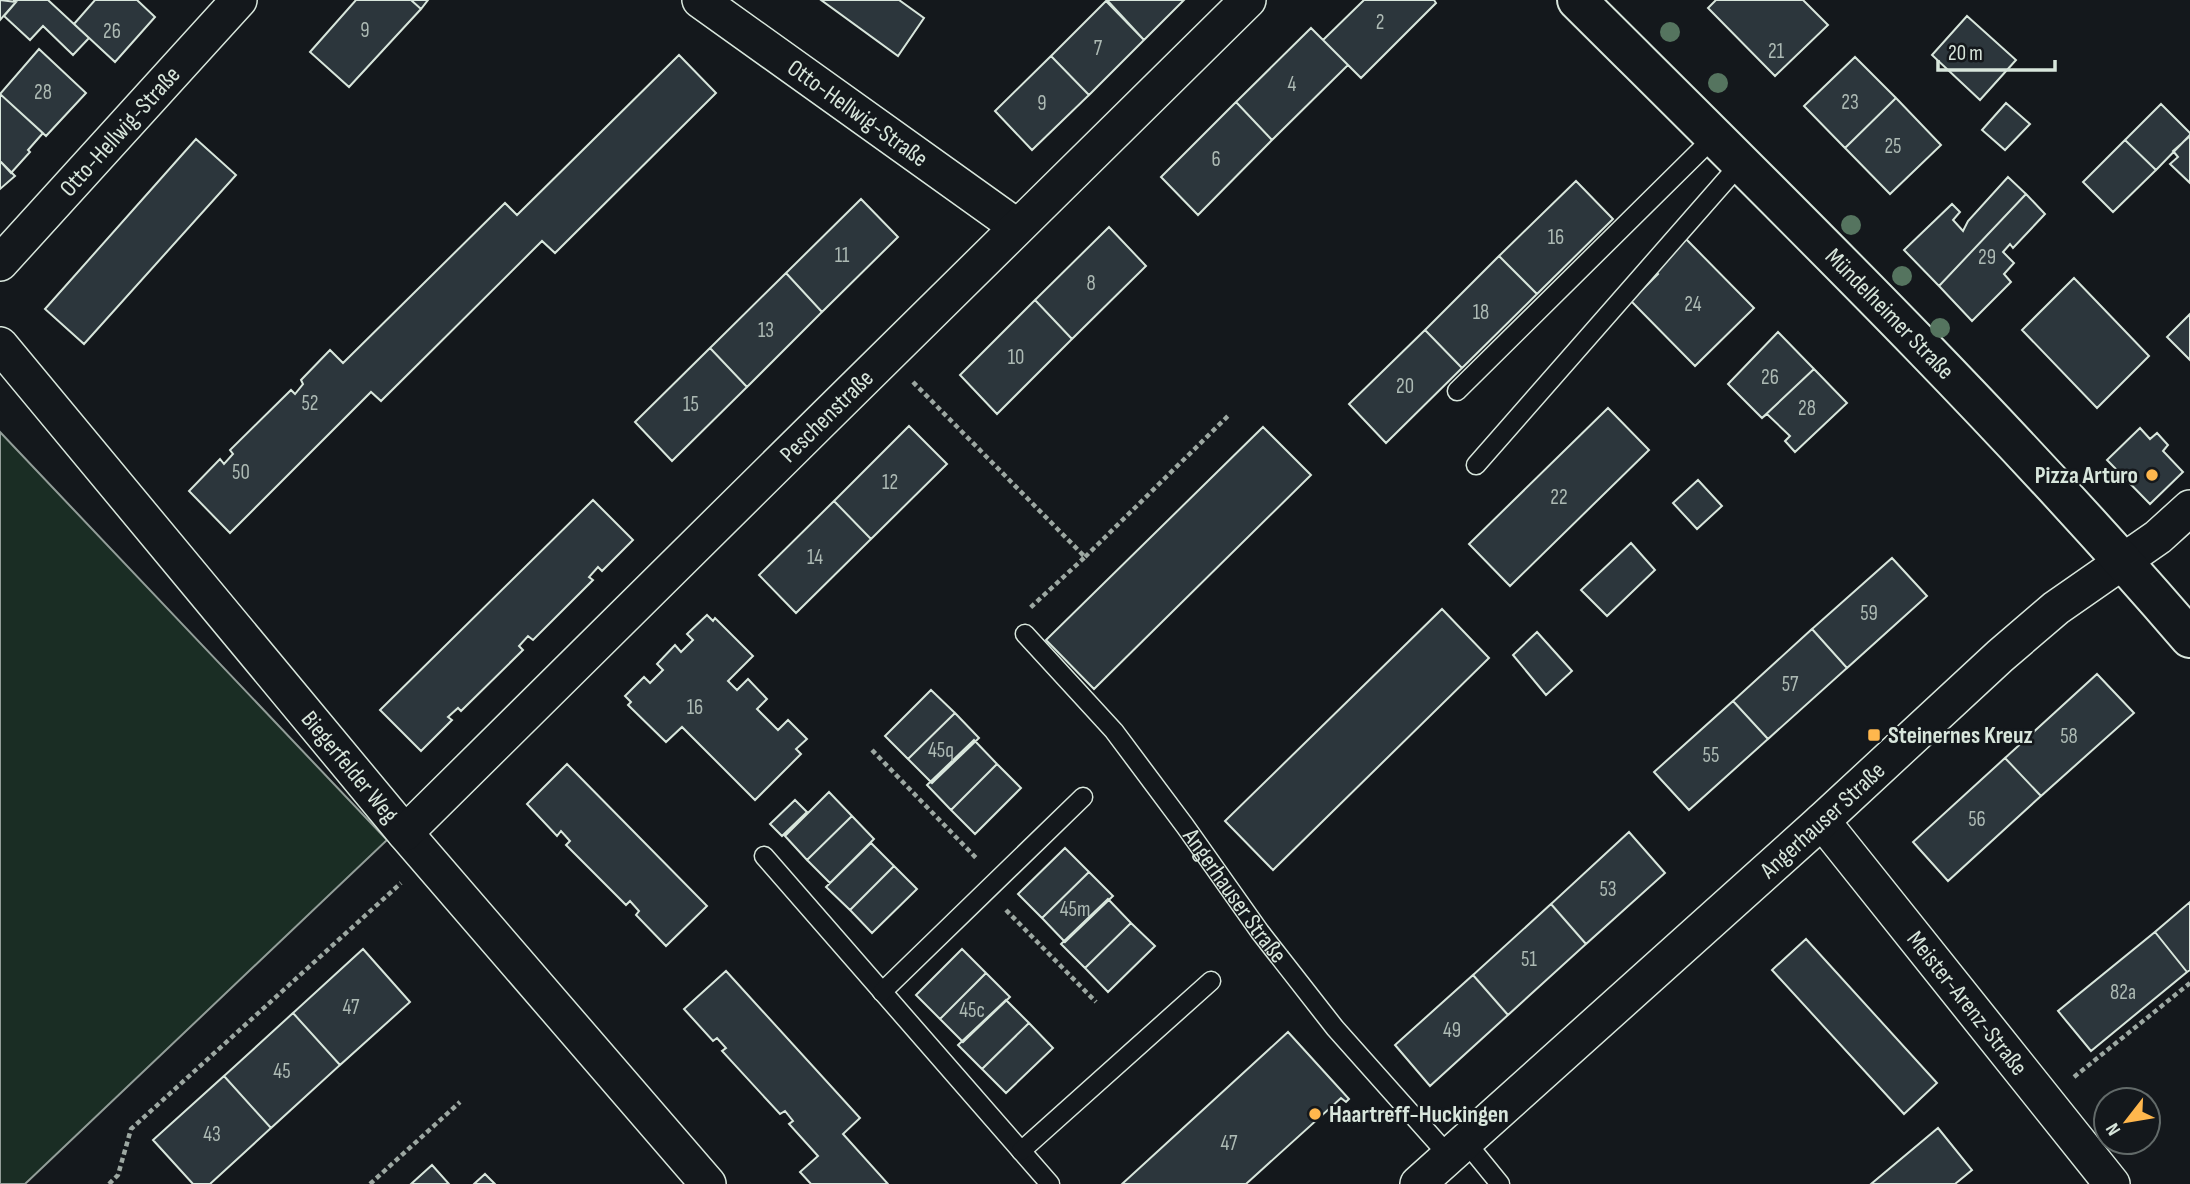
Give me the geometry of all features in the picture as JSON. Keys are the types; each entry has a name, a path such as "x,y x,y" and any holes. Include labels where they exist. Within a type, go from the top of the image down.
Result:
{"main road":[{"name":"Mündelheimer Straße","path":"1593,5 1714,137 1881,303 2060,492 2190,638"}],"street":[{"name":"Otto-Hellwig-Straße","path":"0,263 239,0"},
{"name":"Otto-Hellwig-Straße","path":"700,0 1016,226"},
{"name":"Peschenstraße","path":"416,846 888,356 1016,226 1248,0"},
{"name":"Biegerfelder Weg","path":"0,345 416,846 708,1184"},
{"name":"Angerhauser Straße","path":"1418,1184 2056,608 2168,529 2190,508"},
{"name":"Meister-Arenz-Straße","path":"1822,821 2112,1184"}],"lane":[{"path":"1457,391 1714,137"},
{"path":"1476,465 1740,164"},
{"name":"Angerhauser Straße","path":"1025,634 1114,731 1260,932 1335,1028 1457,1149 1500,1184"},
{"path":"882,992 1083,797"},
{"path":"764,856 1051,1184"},
{"path":"1021,1151 1211,981"}],"path":[{"path":"888,356 1085,557"},
{"path":"1025,634 1014,623 1229,415"},
{"path":"872,750 1096,1002"},
{"path":"109,1184 118,1175 131,1129 416,846"},
{"path":"2045,1100 2190,983"},
{"path":"370,1184 460,1101"}],"green space":[{"path":"0,432 387,840 25,1184 0,1184"}],"building":[{"path":"0,0 16,2 0,20"},
{"path":"14,0 48,0 89,38 73,55 43,26 30,40 4,16 16,2"},
{"path":"95,0 137,0 155,17 115,62 74,24"},
{"path":"356,0 411,0 421,9 349,87 310,52"},
{"path":"411,0 428,0 421,9"},
{"path":"821,0 899,0 924,18 898,56"},
{"path":"1107,0 1184,0 1144,40"},
{"path":"1364,0 1434,0 1436,3 1361,78 1323,40"},
{"path":"1716,0 1803,0 1828,25 1775,76 1708,8"},
{"path":"1106,1 1144,40 1089,95 1051,56"},
{"path":"1967,16 2016,60 1980,100 1932,55"},
{"path":"1311,28 1348,65 1272,140 1236,102"},
{"path":"39,49 86,93 46,136 0,94"},
{"path":"679,55 716,93 555,253 542,241 381,401 371,392 230,533 189,491 220,459 224,464 233,454 230,450 291,390 295,394 303,384 301,380 330,350 343,363 505,203 517,215"},
{"path":"1051,56 1089,95 1032,150 995,111"},
{"path":"1855,57 1896,98 1845,148 1804,106"},
{"path":"0,94 43,133 11,173 0,161"},
{"path":"1896,98 1941,145 1890,194 1845,148"},
{"path":"1236,102 1272,140 1198,215 1161,177"},
{"path":"2006,103 2030,124 2005,150 1982,130"},
{"path":"2161,104 2190,135 2156,170 2125,140"},
{"path":"2190,136 2190,183 2170,164 2178,157 2173,151"},
{"path":"196,139 236,175 84,344 45,309"},
{"path":"2125,140 2156,170 2113,212 2083,182"},
{"path":"0,161 15,176 0,189"},
{"path":"2008,177 2026,194 1939,286 1904,250 1952,204 1960,212 1953,220 1963,231 1968,221"},
{"path":"1576,181 1613,219 1537,294 1499,256"},
{"path":"2026,194 2045,214 2013,248 2010,244 2003,252 2014,263 2004,274 2011,282 1972,321 1939,286"},
{"path":"861,199 898,237 822,312 786,273"},
{"path":"1109,227 1146,266 1072,339 1035,300"},
{"path":"1686,239 1754,308 1695,366 1631,301 1658,274 1654,270"},
{"path":"1499,256 1537,294 1462,368 1425,330"},
{"path":"786,273 822,312 747,387 710,348"},
{"path":"2074,278 2149,356 2097,408 2022,330"},
{"path":"1035,300 1072,339 997,414 960,375"},
{"path":"2190,314 2190,360 2167,337"},
{"path":"1425,330 1462,368 1386,443 1349,404"},
{"path":"1778,332 1814,369 1762,418 1728,384"},
{"path":"710,348 747,387 672,461 635,422"},
{"path":"1814,369 1847,403 1795,452 1785,441 1790,436 1767,414 1762,418"},
{"path":"1608,408 1649,450 1510,586 1469,544"},
{"path":"909,426 947,464 871,539 834,501"},
{"path":"1263,427 1311,475 1094,689 1046,640"},
{"path":"2140,428 2150,439 2157,433 2168,445 2163,451 2183,472 2150,504 2107,460"},
{"path":"1698,480 1722,506 1697,529 1673,503"},
{"path":"593,500 633,540 602,571 598,567 589,577 593,580 533,640 528,636 519,646 523,650 461,711 458,708 448,717 452,720 421,751 380,710"},
{"path":"834,501 871,539 796,613 759,575"},
{"path":"1631,543 1655,570 1607,616 1581,590"},
{"path":"1892,558 1927,596 1847,668 1812,629"},
{"path":"1442,609 1489,658 1273,870 1225,821"},
{"path":"707,615 713,621 715,618 753,656 728,681 737,690 748,679 767,699 757,709 778,730 788,720 807,739 796,749 801,754 755,800 682,727 666,742 628,705 631,702 625,696 644,677 650,683 663,670 657,664 675,645 681,652 693,640 687,634"},
{"path":"1812,629 1847,668 1768,739 1733,701"},
{"path":"1537,632 1572,671 1546,695 1513,655"},
{"path":"2097,674 2134,713 2041,796 2005,758"},
{"path":"931,690 955,713 908,759 885,736"},
{"path":"1733,701 1768,739 1689,810 1654,772"},
{"path":"955,713 979,738 932,783 908,759"},
{"path":"974,740 997,764 951,810 927,785"},
{"path":"2005,758 2041,796 1948,881 1913,842"},
{"path":"567,764 707,906 666,946 636,915 639,911 630,901 626,905 566,845 570,841 561,831 557,836 527,804"},
{"path":"997,764 1021,788 975,834 951,810"},
{"path":"829,792 852,816 807,860 785,836"},
{"path":"795,800 807,812 782,836 770,824"},
{"path":"852,816 874,839 830,883 807,860"},
{"path":"1629,832 1665,873 1586,944 1551,904"},
{"path":"871,843 894,866 850,910 826,887"},
{"path":"1065,848 1089,872 1042,918 1018,894"},
{"path":"894,866 917,889 872,933 850,910"},
{"path":"1089,872 1113,896 1065,942 1042,918"},
{"path":"1108,899 1131,923 1085,968 1061,944"},
{"path":"2190,902 2190,970 2187,972 2155,932"},
{"path":"1551,904 1586,944 1508,1015 1473,975"},
{"path":"1131,923 1155,946 1108,992 1085,968"},
{"path":"2155,932 2187,972 2091,1051 2058,1011"},
{"path":"1806,939 1937,1083 1904,1114 1772,970"},
{"path":"363,949 410,1002 340,1065 293,1013"},
{"path":"962,949 986,973 940,1019 916,995"},
{"path":"726,971 860,1118 843,1134 888,1184 811,1184 800,1172 818,1156 789,1124 793,1121 785,1111 780,1114 722,1051 726,1048 717,1038 713,1041 684,1009"},
{"path":"986,973 1010,997 963,1042 940,1019"},
{"path":"1473,975 1508,1015 1430,1086 1395,1045"},
{"path":"1006,1000 1029,1023 982,1069 958,1045"},
{"path":"293,1013 340,1065 271,1128 224,1076"},
{"path":"1029,1023 1053,1048 1006,1093 982,1069"},
{"path":"1288,1032 1349,1099 1346,1102 1341,1098 1246,1184 1122,1184"},
{"path":"224,1076 271,1128 210,1184 193,1184 153,1140"},
{"path":"1938,1128 1972,1170 1955,1184 1871,1184"},
{"path":"432,1165 449,1184 411,1184"},
{"path":"485,1174 495,1184 474,1184"}],"place":[{"name":"Pizza Arturo","path":"2152,475"},
{"name":"Steinernes Kreuz","path":"1874,735"},
{"name":"Haartreff-Huckingen","path":"1315,1114"}]}
